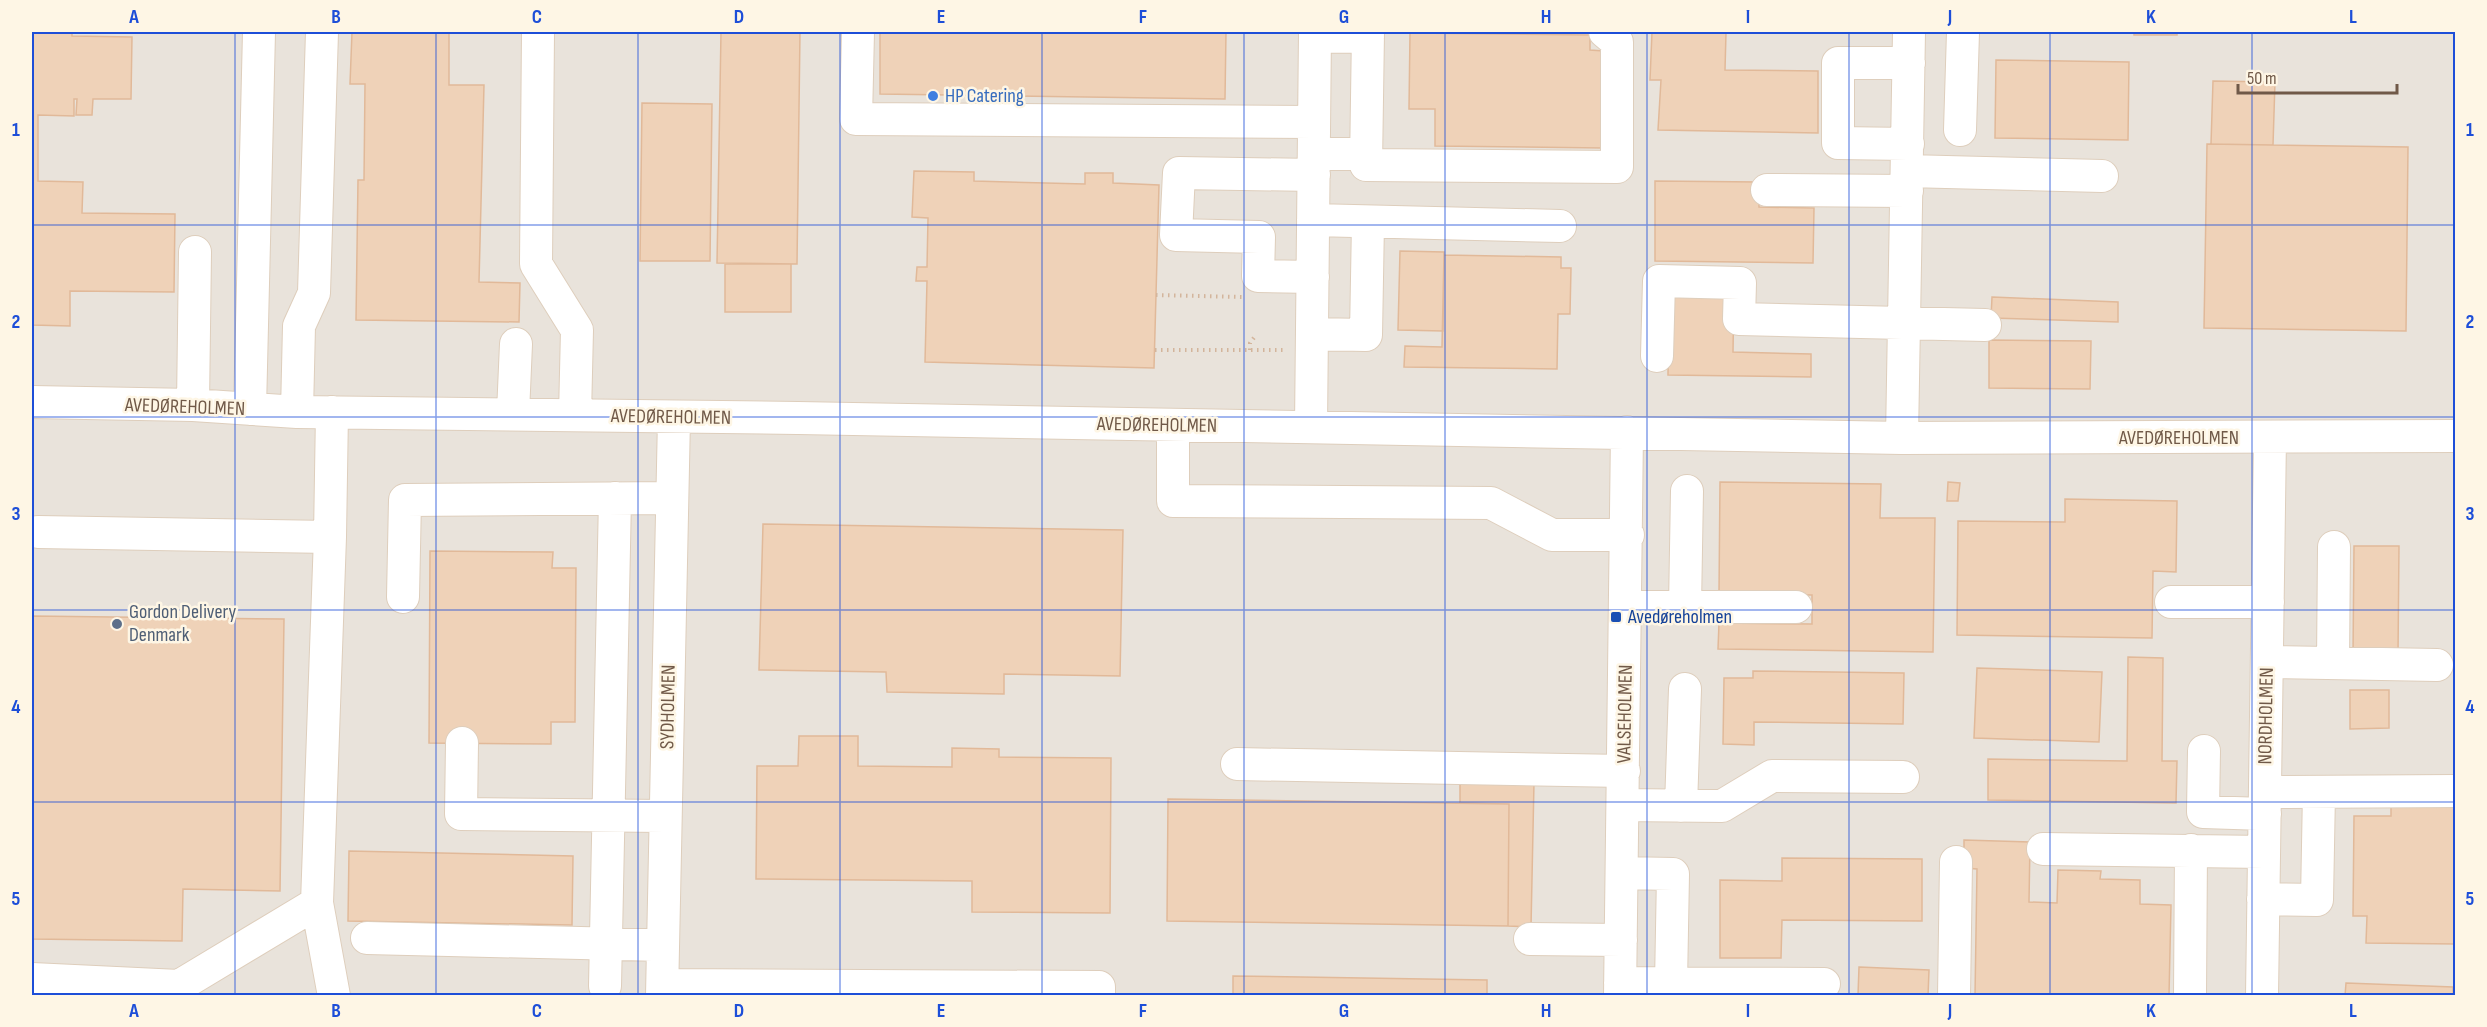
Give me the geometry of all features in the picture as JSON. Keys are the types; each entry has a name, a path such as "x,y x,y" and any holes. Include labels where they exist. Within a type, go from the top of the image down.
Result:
{"street":[{"path":"250,410 259,32"},
{"path":"297,412 299,326 314,293 322,32"},
{"path":"538,32 537,264 577,330 575,415"},
{"path":"858,32 856,119 1314,122"},
{"path":"1311,427 1315,34 1368,34 1366,165 1617,167 1617,42 1605,32"},
{"path":"1902,438 1909,32"},
{"path":"1960,130 1963,32"},
{"path":"1907,168 1838,143 1838,63 1909,63"},
{"path":"1313,277 1257,276 1259,237 1176,235 1179,173 1314,165 1366,154"},
{"path":"1767,190 1907,168 2102,176"},
{"path":"1313,220 1560,226"},
{"path":"1312,342 1366,335 1368,222"},
{"path":"193,405 195,252"},
{"path":"1658,356 1659,281 1740,283 1739,320 1985,325"},
{"path":"513,413 516,344"},
{"name":"AVEDØREHOLMEN","path":"32,402 193,405 297,412 513,413 674,418 798,418 1902,438 2456,436"},
{"path":"332,412 330,537 317,903 334,996"},
{"name":"SYDHOLMEN","path":"663,990 674,418"},
{"path":"1173,426 1173,501 1491,503 1552,535 1628,535"},
{"name":"VALSEHOLMEN","path":"1620,989 1628,535 1627,432"},
{"name":"NORDHOLMEN","path":"2262,996 2270,437"},
{"path":"1684,607 1687,491"},
{"path":"605,986 615,498"},
{"path":"403,597 405,500 672,498"},
{"path":"38,532 330,537"},
{"path":"2333,663 2334,547"},
{"path":"2171,602 2268,602"},
{"path":"1626,607 1796,608"},
{"path":"2267,662 2437,664"},
{"path":"1681,806 1685,689"},
{"path":"462,743 461,814 665,816"},
{"path":"2204,750 2203,812 2319,792 2456,792"},
{"path":"1237,764 1624,771"},
{"path":"1623,805 1722,806 1772,776 1903,777"},
{"path":"2263,899 2317,900 2319,792"},
{"path":"2043,849 2264,852"},
{"path":"2190,996 2191,850"},
{"path":"1954,996 1956,862"},
{"path":"1622,873 1673,874 1671,984"},
{"path":"32,979 71,979 179,986 317,903"},
{"path":"367,938 663,945"},
{"path":"1530,939 1621,940"},
{"path":"1620,989 1671,984 1824,984"},
{"path":"663,990 1099,987 1099,996"}],"path":[{"path":"1156,295 1246,297"},
{"path":"1250,350 1250,343 1256,335"},
{"path":"1155,350 1250,350 1312,342"}],"shaded area":[{"path":"32,32 2455,32 2455,995 32,995"}],"building":[{"path":"32,32 72,32 72,36 132,37 131,99 93,99 92,115 76,115 77,99 74,99 74,116 38,115 38,181 83,182 82,213 175,214 174,292 70,291 70,326 32,325"},
{"path":"352,32 449,32 449,85 484,85 479,282 520,283 519,322 356,320 358,180 364,180 365,84 350,84"},
{"path":"721,32 800,32 797,264 717,263"},
{"path":"880,32 1226,32 1225,99 880,94"},
{"path":"1652,32 1726,33 1725,70 1818,71 1818,133 1658,130 1661,80 1650,80"},
{"path":"2134,32 2177,32 2177,35 2134,35"},
{"path":"1410,33 1590,35 1590,50 1604,51 1603,148 1435,146 1435,109 1409,109"},
{"path":"1996,60 2129,62 2128,140 1995,138"},
{"path":"2213,81 2275,82 2273,145 2211,144"},
{"path":"642,103 712,104 710,261 640,261"},
{"path":"2207,144 2408,147 2406,331 2204,328"},
{"path":"914,171 974,172 974,181 1085,184 1085,173 1113,173 1113,183 1159,185 1154,368 925,362 927,281 916,281 917,267 927,267 928,218 912,217"},
{"path":"1655,181 1759,182 1759,207 1814,208 1813,263 1655,261"},
{"path":"1400,251 1444,252 1443,331 1398,330"},
{"path":"1444,255 1561,257 1561,268 1571,268 1570,314 1558,314 1557,369 1404,367 1405,346 1442,347"},
{"path":"725,264 791,264 791,312 725,312"},
{"path":"1669,286 1734,287 1733,352 1811,354 1811,377 1668,375"},
{"path":"1992,297 2118,302 2118,322 1991,318"},
{"path":"1989,340 2091,341 2090,389 1989,388"},
{"path":"1720,482 1881,484 1880,518 1935,518 1933,652 1718,649 1719,623 1812,624 1812,595 1719,594"},
{"path":"1948,482 1960,483 1958,501 1947,501"},
{"path":"2065,499 2177,501 2176,572 2153,571 2152,638 1957,635 1958,521 2065,522"},
{"path":"763,524 1123,530 1120,676 1004,674 1004,694 887,692 886,672 759,670"},
{"path":"2354,546 2399,546 2398,655 2353,655"},
{"path":"430,551 553,552 552,568 576,568 575,722 551,722 551,744 429,743"},
{"path":"32,616 284,619 280,891 183,889 182,941 32,939"},
{"path":"2128,657 2163,658 2162,761 2177,761 2176,803 1988,800 1988,759 2127,761"},
{"path":"1977,668 2102,672 2099,742 1974,738"},
{"path":"1753,671 1904,673 1903,724 1754,722 1754,745 1723,744 1724,678 1753,678"},
{"path":"2350,690 2389,690 2389,728 2350,729"},
{"path":"799,736 858,736 858,766 952,767 952,748 999,749 999,757 1111,758 1110,913 972,912 972,881 756,879 757,766 798,766"},
{"path":"1460,781 1534,782 1531,927 1508,926 1509,804 1460,803"},
{"path":"1168,799 1509,804 1508,926 1167,921"},
{"path":"2391,801 2456,801 2456,944 2366,943 2367,916 2353,916 2354,816 2391,816"},
{"path":"1964,840 2030,842 2029,902 2057,903 2058,870 2101,871 2100,879 2140,880 2140,904 2171,905 2169,996 1975,996 1977,869 1964,868"},
{"path":"349,851 573,856 572,925 348,921"},
{"path":"1782,858 1922,859 1922,921 1782,920 1781,958 1720,958 1720,880 1782,881"},
{"path":"1859,967 1929,970 1928,996 1858,995"},
{"path":"1233,976 1487,980 1487,996 1233,996"},
{"path":"2346,983 2453,987 2453,996 2345,996"}],"place":[{"name":"HP Catering","path":"933,96"},
{"name":"Avedøreholmen","path":"1616,617"},
{"name":"Gordon Delivery Denmark","path":"117,624"}]}
